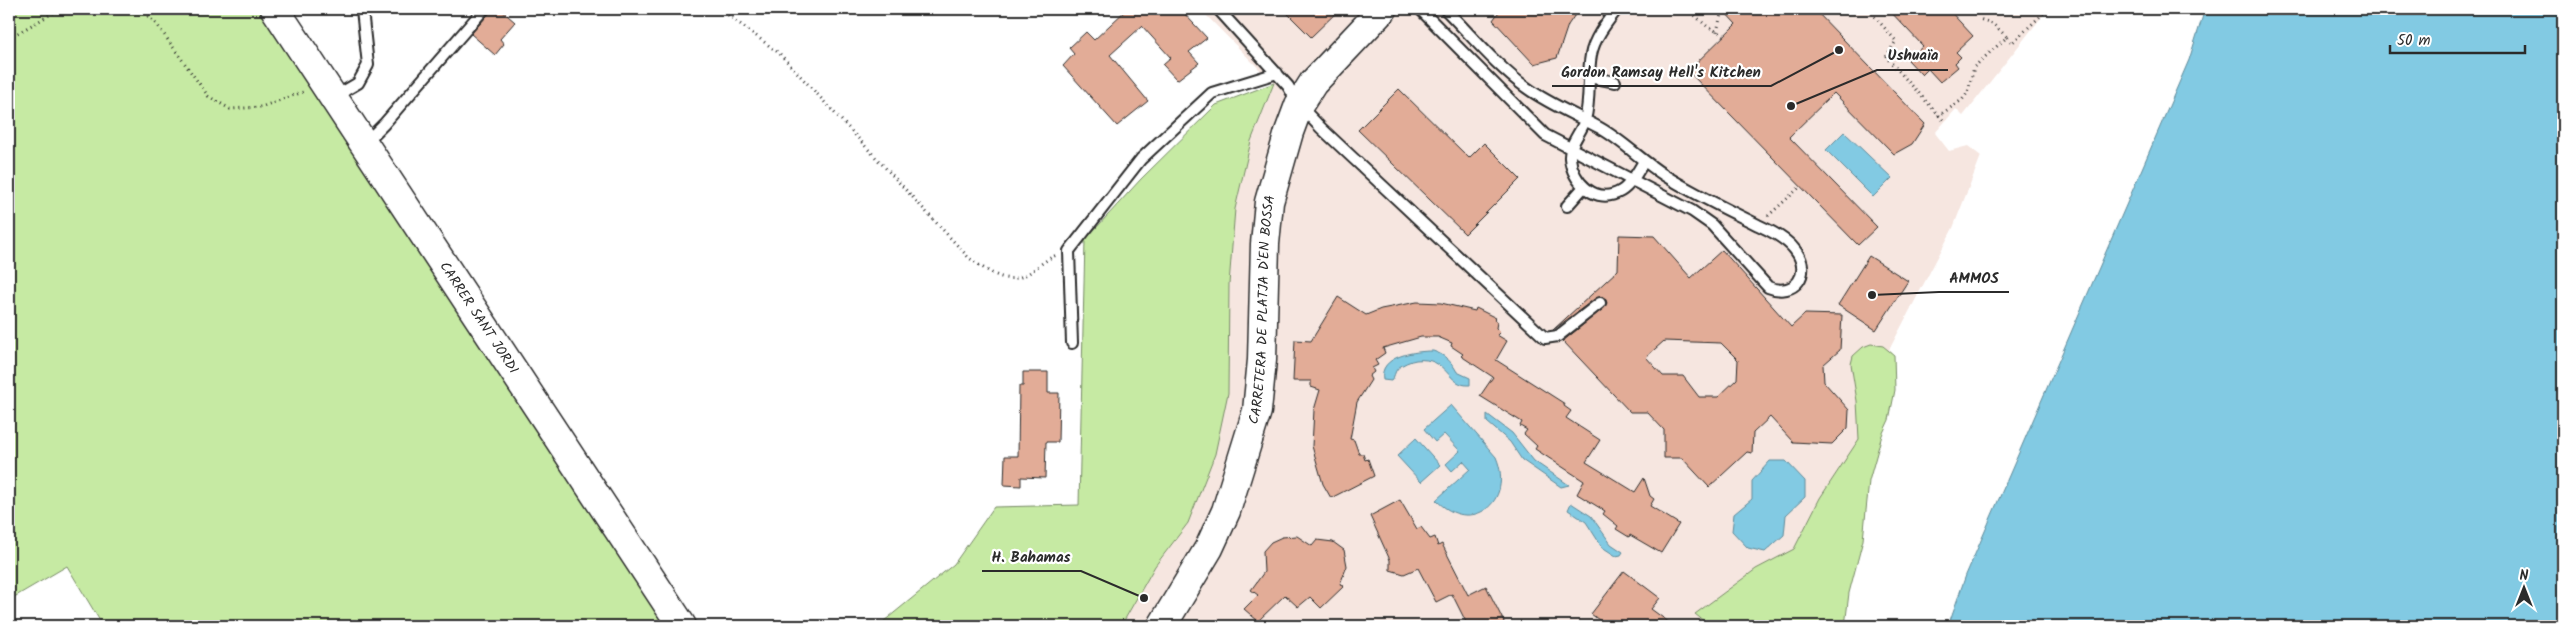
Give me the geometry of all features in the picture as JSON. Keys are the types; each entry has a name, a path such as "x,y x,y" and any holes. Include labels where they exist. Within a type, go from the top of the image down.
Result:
{"street":[{"name":"CARRER SANT JORDI","path":"275,9 682,626"},
{"name":"CARRETERA DE PLATJA D'EN BOSSA","path":"1162,626 1209,548 1226,511 1257,412 1262,360 1265,244 1269,202 1289,132 1300,105 1324,69 1383,9"}],"lane":[{"path":"364,144 384,124 484,9"},
{"path":"1218,9 1277,73 1300,105 1321,128 1545,338 1558,336 1600,303"},
{"path":"1420,9 1545,134 1570,150 1692,211 1712,225 1768,287 1780,292 1790,289 1802,276 1802,262 1795,249 1758,224 1686,187 1644,161 1607,132 1528,89 1513,77 1446,9"},
{"path":"1617,9 1598,36 1591,54 1585,120 1570,150 1574,174 1583,188 1593,194 1608,195 1621,192 1632,180 1644,161"},
{"path":"329,90 358,84 368,65 362,10"},
{"path":"1072,343 1069,251 1141,158 1212,93 1277,73"},
{"path":"1589,77 1616,82"},
{"path":"1567,206 1583,188"}],"path":[{"path":"9,38 60,9"},
{"path":"141,9 158,26 208,96 230,109 261,107 329,90"},
{"path":"720,9 780,53 969,258 997,277 1022,277 1046,259 1069,251"},
{"path":"1689,9 1708,27 1724,36"},
{"path":"1714,9 1720,14 1717,32"},
{"path":"1868,9 1896,41 1886,57 1944,122"},
{"path":"1979,19 1992,23 2012,43 2048,9"},
{"path":"1938,116 1962,100 1968,92 1974,67 2007,37"},
{"path":"1758,224 1800,186"}],"shaded area":[{"path":"1200,9 2048,9 1963,116 1956,109 1935,133 1949,151 1968,146 1981,156 1953,228 1889,350 1894,355 1895,390 1889,420 1882,435 1869,481 1863,540 1849,593 1845,626 1121,626 1155,566 1188,523 1229,284 1235,209 1251,141 1274,84"}],"green space":[{"path":"9,9 264,9 671,626 103,626 67,566 9,600"},
{"path":"1274,83 1251,141 1235,209 1229,284 1228,393 1215,454 1188,523 1155,566 1121,626 878,626 954,564 994,507 1079,505 1085,240 1141,179 1216,105"},
{"path":"1871,344 1883,346 1894,355 1895,390 1889,420 1882,435 1869,481 1863,540 1849,593 1845,626 1710,626 1695,614 1756,569 1794,549 1820,498 1859,439 1857,401 1851,364 1853,356 1863,347"}],"water":[{"path":"2205,9 2563,9 2563,626 1948,626 1966,575 2189,60"},
{"path":"1844,132 1892,178 1873,197 1826,150"},
{"path":"1433,351 1447,359 1457,372 1470,378 1470,385 1456,381 1435,362 1427,360 1416,360 1407,363 1398,368 1391,381 1383,380 1383,372 1386,365 1392,360 1418,352"},
{"path":"1451,405 1496,457 1500,473 1500,488 1495,500 1486,509 1475,514 1463,515 1449,510 1436,500 1470,469 1463,461 1452,471 1446,464 1460,451 1444,434 1435,442 1424,429"},
{"path":"1487,414 1512,433 1534,461 1569,485 1561,487 1522,460 1510,442 1487,422"},
{"path":"1416,438 1440,465 1421,482 1397,456"},
{"path":"1770,461 1786,461 1805,481 1805,497 1786,515 1784,535 1765,552 1748,548 1732,531 1734,514 1752,499 1752,481"},
{"path":"1571,503 1591,516 1611,544 1623,552 1621,555 1616,556 1602,547 1586,522 1568,510"}],"building":[{"path":"493,9 500,9 515,22 500,39 504,44 495,55 471,34"},
{"path":"1127,9 1180,9 1207,38 1189,52 1199,63 1177,80 1163,65 1171,58 1142,26 1110,55 1148,101 1117,126 1063,66 1074,54 1069,48 1086,32 1094,40"},
{"path":"1283,9 1340,9 1311,37"},
{"path":"1501,9 1579,9 1568,25 1557,58 1534,64 1493,20"},
{"path":"1722,9 1814,9 1925,124 1912,144 1894,154 1834,93 1789,137 1877,227 1858,245 1688,71 1736,24"},
{"path":"1888,9 1948,9 1973,36 1956,52 1961,57 1955,63 1958,67 1940,82 1928,69 1922,75 1908,60 1923,46"},
{"path":"1399,89 1469,158 1484,143 1520,179 1465,234 1358,130"},
{"path":"1619,235 1654,236 1691,278 1722,250 1791,327 1805,314 1842,315 1840,350 1823,365 1824,382 1849,410 1848,428 1832,444 1793,442 1770,417 1753,433 1752,453 1747,452 1709,487 1682,458 1664,458 1664,430 1647,412 1630,412 1563,341 1604,308 1607,303 1605,298 1596,298 1553,330 1618,270","holes":["1664,341 1721,343 1738,360 1737,379 1718,397 1699,397 1683,376 1663,376 1646,357"]},
{"path":"1869,256 1908,281 1876,330 1838,305"},
{"path":"1338,297 1366,315 1381,309 1417,302 1441,303 1475,311 1476,308 1496,318 1494,320 1497,322 1496,328 1500,332 1497,335 1507,341 1496,360 1565,404 1564,406 1571,411 1566,418 1600,440 1586,462 1635,492 1644,478 1650,496 1654,499 1650,506 1679,524 1661,553 1616,529 1618,526 1603,514 1605,511 1577,494 1584,481 1535,449 1537,446 1524,434 1527,430 1520,426 1522,422 1480,396 1493,377 1461,356 1463,354 1451,346 1452,343 1438,337 1421,337 1383,348 1385,353 1375,360 1378,365 1372,368 1374,372 1369,376 1371,380 1357,402 1350,439 1354,440 1359,454 1363,454 1365,460 1368,459 1374,476 1331,498 1323,484 1312,446 1314,410 1320,390 1311,387 1311,381 1293,381 1295,340 1311,341"},
{"path":"1023,372 1048,372 1048,393 1059,393 1058,442 1046,442 1045,478 1021,477 1021,486 1004,485 1005,456 1018,456 1019,386 1023,386"},
{"path":"1400,500 1417,529 1421,527 1430,539 1435,537 1438,546 1442,544 1468,595 1486,586 1506,626 1468,626 1452,594 1436,602 1418,568 1404,574 1390,570 1390,560 1370,516"},
{"path":"1297,536 1312,546 1317,540 1333,542 1344,550 1347,566 1340,584 1344,586 1321,608 1310,597 1298,607 1285,595 1258,621 1244,609 1258,595 1251,590 1264,572 1263,551 1271,542 1282,537"},
{"path":"1624,571 1660,598 1651,609 1674,626 1607,626 1591,614"}],"place":[{"name":"Gordon Ramsay Hell's Kitchen","path":"1839,50"},
{"name":"Ushuaïa","path":"1791,106"},
{"name":"AMMOS","path":"1872,295"},
{"name":"H. Bahamas","path":"1144,598"}]}
